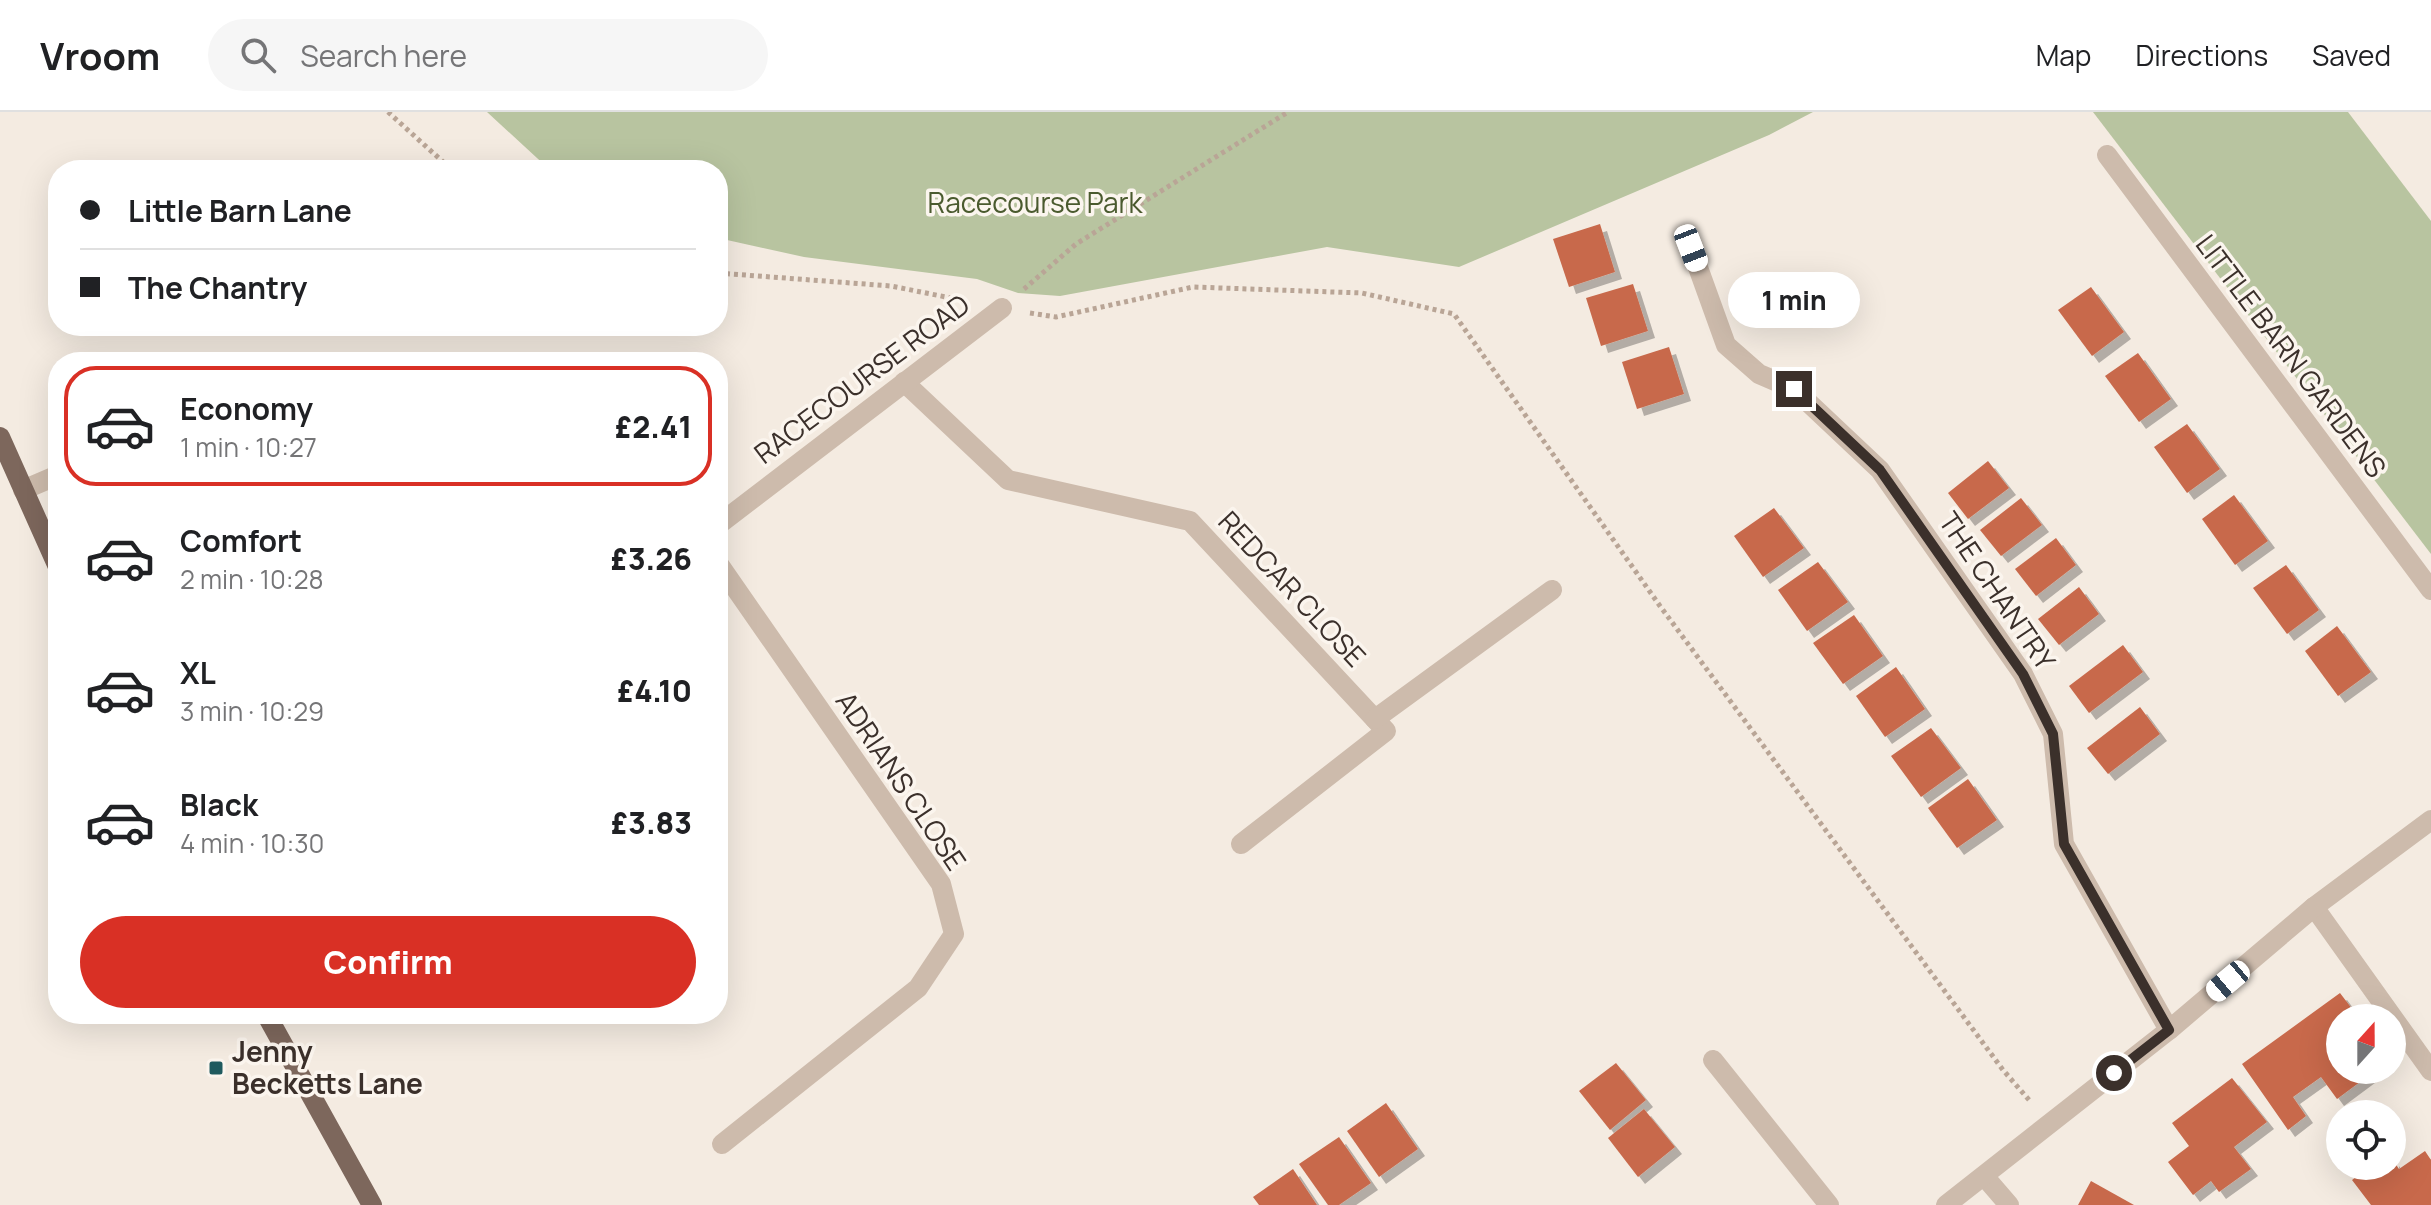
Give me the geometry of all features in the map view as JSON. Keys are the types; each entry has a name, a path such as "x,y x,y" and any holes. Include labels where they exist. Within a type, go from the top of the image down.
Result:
{"main road":[{"path":"0,437 48,545"},
{"path":"272,1024 372,1205"}],"street":[{"name":"LITTLE BARN GARDENS","path":"2107,155 2431,590"},
{"name":"THE CHANTRY","path":"1691,248 1726,345 1759,374 1794,389 1880,470 2023,674 2053,734 2064,844 2169,1030"},
{"name":"RACECOURSE ROAD","path":"728,517 1002,308"},
{"name":"REDCAR CLOSE","path":"904,382 1008,480 1190,521 1375,719"},
{"path":"23,490 48,479"},
{"name":"ADRIANS CLOSE","path":"722,1144 918,988 954,934 941,884 728,577"},
{"path":"1241,844 1386,731 1375,719 1552,590"},
{"path":"1946,1205 2169,1030 2314,907 2431,820"},
{"path":"2314,907 2431,1071"},
{"path":"1713,1060 1829,1205"},
{"path":"1984,1176 2009,1205"}],"path":[{"path":"388,112 441,160"},
{"path":"1002,308 1076,244 1288,112"},
{"path":"728,274 891,286 1056,317 1193,287 1362,293 1454,314 1716,681 2003,1070 2049,1123"}],"green space":[{"name":"Racecourse Park","path":"487,112 1813,112 1769,135 1459,267 1327,247 1060,296 1018,293 977,279 804,257 728,240 728,160 539,160"},
{"path":"2093,112 2348,112 2431,221 2431,554"}],"building":[{"path":"1600,224 1615,272 1569,287 1553,239"},
{"path":"1633,284 1648,331 1601,346 1586,298"},
{"path":"2091,287 2124,332 2092,356 2058,310"},
{"path":"1669,347 1684,394 1637,409 1622,362"},
{"path":"2138,353 2171,399 2139,422 2105,376"},
{"path":"2187,424 2220,469 2187,493 2154,447"},
{"path":"1988,461 2009,488 1968,519 1948,493"},
{"path":"2234,495 2268,541 2235,565 2202,519"},
{"path":"2021,498 2042,525 2001,556 1980,530"},
{"path":"1774,508 1804,548 1763,577 1734,536"},
{"path":"2056,538 2076,565 2036,596 2015,569"},
{"path":"1818,562 1848,602 1807,631 1778,590"},
{"path":"2286,565 2319,610 2287,634 2253,588"},
{"path":"2079,587 2099,614 2059,645 2038,619"},
{"path":"1854,615 1883,656 1843,684 1813,643"},
{"path":"2337,626 2371,672 2338,696 2305,651"},
{"path":"2123,645 2143,672 2089,713 2069,686"},
{"path":"1896,667 1925,709 1885,737 1856,696"},
{"path":"2140,707 2160,734 2108,774 2087,748"},
{"path":"1931,728 1961,768 1921,797 1891,756"},
{"path":"1968,779 1997,820 1957,848 1928,808"},
{"path":"2340,993 2348,1004 2326,1004 2326,1084 2321,1077 2293,1097 2306,1116 2288,1130 2242,1064"},
{"path":"1616,1063 1646,1100 1610,1130 1579,1091"},
{"path":"2232,1078 2267,1122 2234,1147 2251,1169 2219,1192 2211,1181 2193,1195 2168,1162 2189,1146 2172,1123"},
{"path":"2326,1084 2357,1084 2337,1099"},
{"path":"1386,1103 1418,1149 1379,1177 1347,1131"},
{"path":"1644,1109 1675,1147 1638,1177 1608,1138"},
{"path":"1339,1137 1371,1183 1339,1205 1328,1205 1299,1164"},
{"path":"2425,1151 2431,1160 2431,1205 2371,1205 2352,1180 2406,1180 2406,1164"},
{"path":"1293,1169 1317,1205 1259,1205 1253,1197"},
{"path":"2091,1181 2134,1205 2078,1205"}],"place":[{"name":"Jenny Becketts Lane","path":"216,1068"}],"route":[{"path":"1794,389 1880,470 2023,674 2053,734 2064,844 2169,1030 2114,1073"}]}
